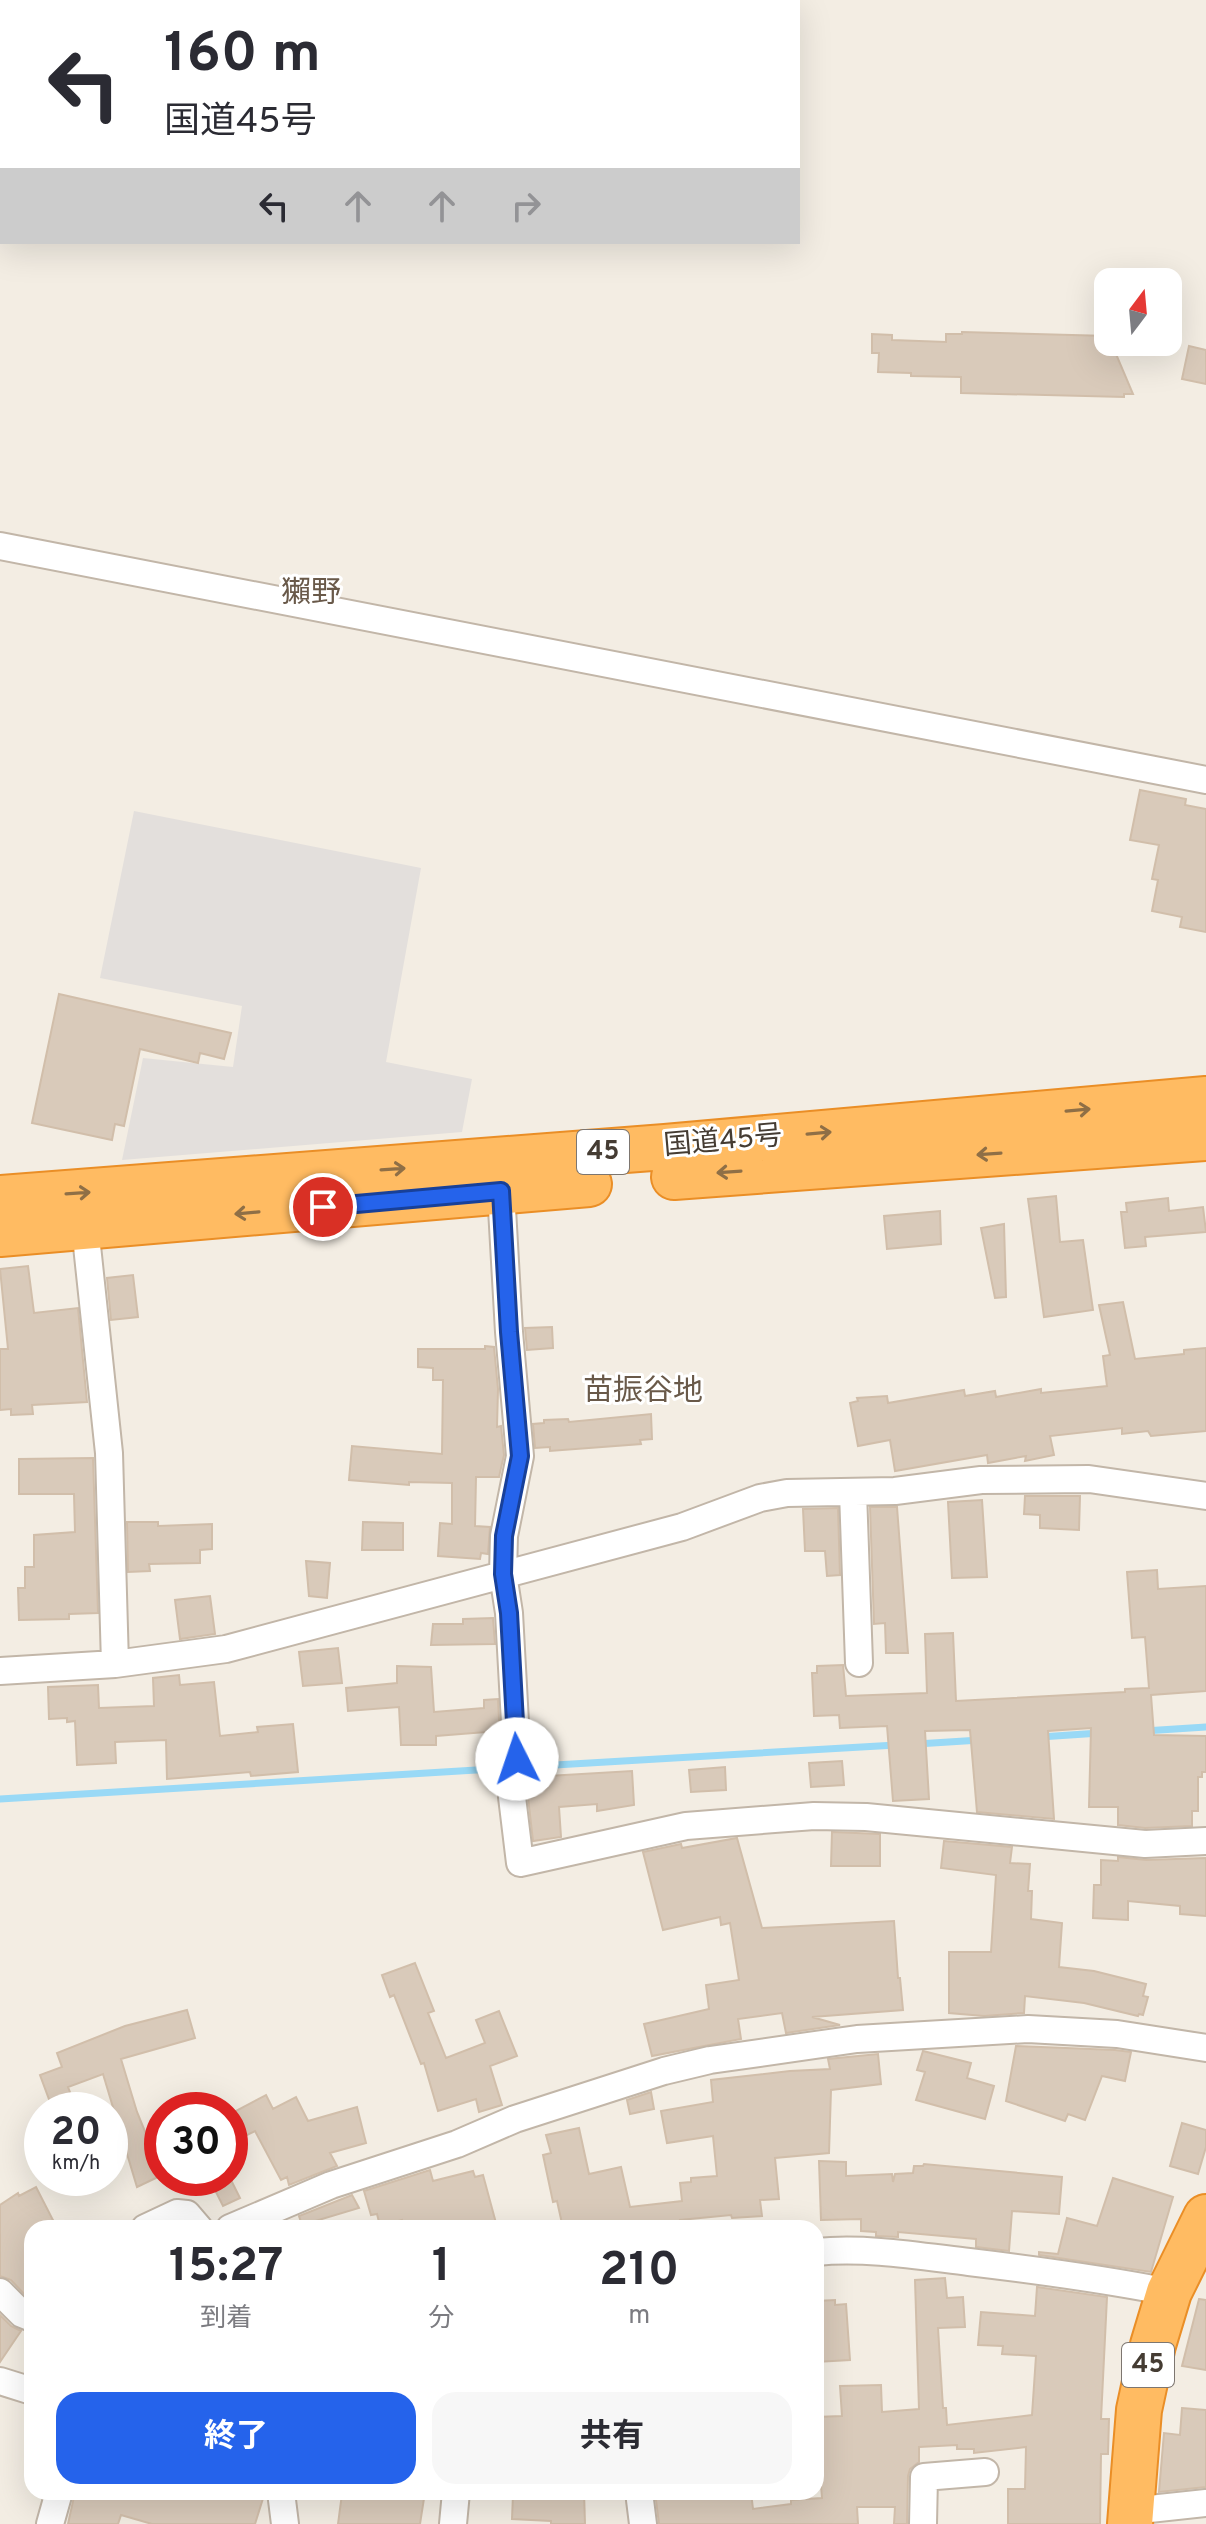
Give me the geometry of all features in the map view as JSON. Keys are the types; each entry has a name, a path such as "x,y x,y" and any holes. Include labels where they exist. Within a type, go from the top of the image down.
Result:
{"highway":[{"name":"国道45号","path":"0,1198 665,1147 1206,1099"},
{"name":"国道45号","path":"0,1234 501,1191 1206,1138"},
{"name":"45","path":"1130,2517 1139,2410 1153,2345 1169,2292 1206,2217"}],"street":[{"path":"0,546 1206,780"},
{"path":"501,1191 520,1456 504,1536 503,1574 509,1613 517,1759 512,1797 520,1863 686,1826 814,1816 881,1818 1145,1844 1206,1841"},
{"path":"85,1227 109,1453 115,1664"},
{"path":"0,1671 115,1664 226,1649 682,1527 760,1498 787,1493 895,1491 981,1480 1089,1479 1206,1496"},
{"path":"853,1492 859,1663"},
{"path":"249,2220 331,2185 457,2144 515,2119 664,2071 710,2060 857,2039 1028,2029 1117,2034 1206,2048"},
{"path":"162,2220 177,2213 187,2214 192,2220"},
{"path":"824,2252 908,2254 1105,2279 1169,2292"},
{"path":"0,2292 24,2315"},
{"path":"0,2381 24,2388"},
{"path":"923,2524 924,2477 985,2472"},
{"path":"50,2524 57,2500"},
{"path":"282,2500 285,2524"},
{"path":"453,2524 455,2500"},
{"path":"640,2500 643,2524"},
{"path":"1130,2517 1206,2503"}],"shaded area":[{"path":"134,811 421,868 386,1062 472,1079 462,1132 122,1160 143,1058 233,1067 242,1006 100,978"}],"building":[{"path":"872,334 892,335 892,340 946,342 946,334 1094,336 1094,356 1117,356 1133,394 1124,394 1124,397 961,393 961,377 878,372 879,353 872,353"},
{"path":"1189,346 1206,350 1206,384 1182,379"},
{"path":"1140,790 1186,799 1185,805 1206,809 1206,932 1180,927 1182,917 1152,911 1158,880 1152,879 1159,845 1130,840"},
{"path":"59,994 231,1033 224,1059 200,1053 198,1063 140,1049 124,1126 115,1124 112,1140 32,1123"},
{"path":"1056,1196 1060,1242 1083,1240 1093,1310 1044,1317 1028,1199"},
{"path":"1168,1198 1169,1211 1203,1207 1206,1232 1145,1237 1146,1246 1125,1248 1121,1212 1127,1212 1126,1203"},
{"path":"940,1211 941,1244 887,1249 884,1216"},
{"path":"1004,1224 1006,1297 995,1298 981,1228"},
{"path":"28,1266 34,1313 78,1308 87,1402 32,1405 33,1414 11,1415 11,1409 0,1410 0,1349 8,1349 0,1269"},
{"path":"133,1275 138,1317 111,1320 107,1278"},
{"path":"1123,1302 1135,1359 1184,1354 1184,1350 1206,1348 1206,1431 1151,1436 1148,1431 1122,1434 1122,1428 1050,1436 1054,1455 1025,1461 1026,1456 988,1463 987,1455 895,1471 890,1440 858,1446 850,1403 858,1401 857,1398 887,1396 888,1403 964,1390 965,1396 995,1391 996,1397 1041,1389 1041,1393 1107,1386 1103,1356 1110,1355 1099,1305"},
{"path":"552,1327 553,1348 527,1350 525,1328"},
{"path":"485,1346 494,1347 498,1389 497,1427 501,1426 504,1455 499,1477 476,1477 475,1526 490,1527 488,1554 481,1553 480,1559 438,1556 440,1523 452,1524 452,1483 409,1482 409,1485 349,1480 352,1446 442,1454 443,1380 433,1380 433,1368 418,1367 418,1349 485,1349"},
{"path":"651,1414 652,1439 640,1440 641,1444 550,1451 550,1447 535,1448 533,1424 544,1423 544,1420 568,1419 569,1422"},
{"path":"93,1458 98,1613 69,1614 69,1619 19,1620 18,1588 25,1588 25,1567 34,1567 34,1535 75,1532 74,1494 19,1494 19,1459"},
{"path":"1025,1496 1080,1496 1079,1530 1040,1528 1040,1515 1024,1514"},
{"path":"982,1500 987,1577 952,1578 948,1502"},
{"path":"870,1507 897,1507 908,1653 886,1653 885,1623 874,1624"},
{"path":"838,1508 840,1575 827,1576 825,1551 805,1551 803,1509"},
{"path":"127,1522 158,1522 158,1526 212,1524 212,1549 200,1550 200,1563 149,1564 150,1571 128,1572"},
{"path":"363,1522 403,1523 403,1550 362,1550"},
{"path":"306,1561 330,1563 327,1598 309,1596"},
{"path":"1157,1570 1158,1589 1206,1586 1206,1691 1151,1695 1154,1735 1206,1736 1206,1772 1198,1777 1198,1811 1192,1811 1192,1826 1145,1828 1118,1825 1118,1807 1089,1807 1091,1728 1048,1731 1054,1819 977,1812 970,1730 925,1731 929,1799 893,1801 887,1726 840,1728 839,1715 814,1716 812,1673 817,1673 817,1666 843,1665 846,1696 927,1693 925,1634 953,1633 956,1701 1149,1688 1145,1637 1132,1638 1127,1572"},
{"path":"210,1596 215,1634 180,1639 175,1600"},
{"path":"493,1618 495,1644 431,1645 433,1624 463,1624 463,1619"},
{"path":"338,1648 342,1683 303,1686 299,1652"},
{"path":"397,1666 431,1667 434,1712 484,1708 484,1700 498,1699 501,1760 489,1761 486,1732 436,1736 436,1745 401,1745 399,1707 348,1711 346,1688 397,1683"},
{"path":"179,1675 180,1685 214,1682 220,1736 258,1732 257,1727 293,1724 298,1772 251,1776 250,1772 167,1779 166,1740 115,1742 116,1763 77,1765 75,1721 49,1719 48,1687 98,1685 99,1708 154,1706 153,1678"},
{"path":"842,1761 844,1785 811,1787 809,1763"},
{"path":"725,1767 726,1790 691,1792 689,1770"},
{"path":"632,1771 634,1805 597,1811 597,1804 559,1807 561,1837 533,1841 528,1797 531,1777"},
{"path":"832,1832 880,1834 880,1866 831,1866"},
{"path":"737,1838 762,1928 894,1921 903,2010 812,2017 840,2025 786,2033 782,2013 738,2019 741,2039 652,2056 644,2024 709,2009 706,1985 739,1980 730,1923 721,1925 720,1917 663,1930 643,1852"},
{"path":"944,1841 1012,1847 1010,1863 1030,1864 1028,1891 1032,1891 1031,1919 1062,1923 1059,1967 1094,1971 1146,1984 1143,1996 1148,1997 1143,2015 1084,2003 1025,1996 1024,2013 984,2016 949,2013 949,1952 991,1952 996,1875 941,1868"},
{"path":"1118,1857 1146,1860 1206,1858 1206,1916 1180,1914 1180,1906 1128,1901 1128,1920 1093,1918 1094,1885 1101,1885 1101,1860 1118,1861"},
{"path":"415,1963 434,2011 428,2013 446,2058 485,2043 476,2020 499,2011 517,2056 490,2066 502,2105 479,2112 476,2099 438,2111 424,2063 421,2064 394,1995 390,1997 382,1975"},
{"path":"187,2010 195,2038 121,2059 144,2129 144,2184 137,2187 128,2157 128,2092 108,2092 103,2074 68,2087 70,2092 46,2092 40,2075 62,2067 57,2053 125,2026"},
{"path":"1016,2046 1131,2052 1125,2081 1102,2076 1085,2120 1068,2114 1065,2121 1006,2101"},
{"path":"923,2051 971,2063 967,2078 994,2086 985,2119 916,2100 925,2072 917,2070"},
{"path":"878,2054 881,2084 831,2090 829,2153 775,2158 779,2199 760,2200 762,2216 561,2220 557,2201 553,2202 543,2155 551,2153 546,2135 579,2128 589,2174 621,2167 630,2207 682,2201 680,2183 691,2182 691,2178 717,2176 713,2136 667,2143 661,2111 713,2102 711,2080 830,2069 828,2059"},
{"path":"651,2092 654,2109 630,2114 627,2100"},
{"path":"266,2095 273,2109 296,2097 308,2121 357,2107 366,2143 330,2153 337,2166 289,2185 287,2177 281,2180 255,2131 248,2134 248,2104"},
{"path":"1182,2123 1206,2130 1206,2147 1198,2174 1170,2166"},
{"path":"819,2161 846,2162 846,2176 892,2174 893,2182 895,2174 913,2173 914,2166 924,2164 1062,2177 1059,2214 1012,2211 1009,2251 976,2247 976,2239 898,2232 898,2237 876,2236 876,2232 861,2231 861,2219 821,2220"},
{"path":"430,2170 433,2181 473,2171 475,2177 483,2175 495,2220 378,2220 377,2214 371,2215 364,2191"},
{"path":"1113,2178 1173,2197 1151,2272 1039,2255 1039,2252 1058,2254 1067,2218 1097,2226"},
{"path":"18,2193 19,2196 24,2193 24,2196 41,2196 53,2220 24,2220 24,2294 11,2280 0,2276 0,2205"},
{"path":"352,2195 359,2208 319,2220 300,2220 299,2216"},
{"path":"218,2196 239,2196 240,2198 223,2206"},
{"path":"945,2278 947,2298 963,2297 965,2327 938,2328 943,2408 946,2408 947,2425 1032,2415 1036,2356 1002,2354 1003,2346 978,2345 981,2312 1035,2316 1037,2287 1107,2297 1101,2419 1109,2419 1108,2454 1101,2454 1100,2524 1008,2524 1008,2489 1025,2489 1026,2447 974,2453 974,2449 957,2449 957,2445 919,2447 919,2462 910,2469 908,2476 907,2524 894,2524 895,2507 857,2507 858,2524 659,2524 656,2500 752,2500 753,2509 791,2504 791,2500 824,2500 824,2417 842,2416 840,2386 881,2385 882,2412 919,2409 915,2280"},
{"path":"1199,2299 1206,2300 1206,2370 1182,2366"},
{"path":"835,2300 835,2305 846,2304 850,2360 824,2362 824,2301"},
{"path":"0,2315 21,2331 0,2362"},
{"path":"1182,2408 1206,2410 1206,2487 1159,2492 1164,2433 1180,2435"},
{"path":"73,2500 262,2500 255,2524 152,2524 121,2515 118,2524 68,2524"},
{"path":"341,2500 424,2500 420,2524 338,2524"},
{"path":"513,2500 584,2500 585,2524 512,2519"}],"waterway":[{"path":"1144,1731 1206,1727"},
{"path":"1040,1737 1100,1733"},
{"path":"917,1744 980,1740"},
{"path":"521,1767 896,1745"},
{"path":"0,1799 509,1768"}],"district":[{"name":"獺野","path":"311,594"},
{"name":"苗振谷地","path":"643,1392"}],"route":[{"path":"323,1207 501,1191 520,1456 504,1536 503,1574 509,1613 517,1759"}]}
